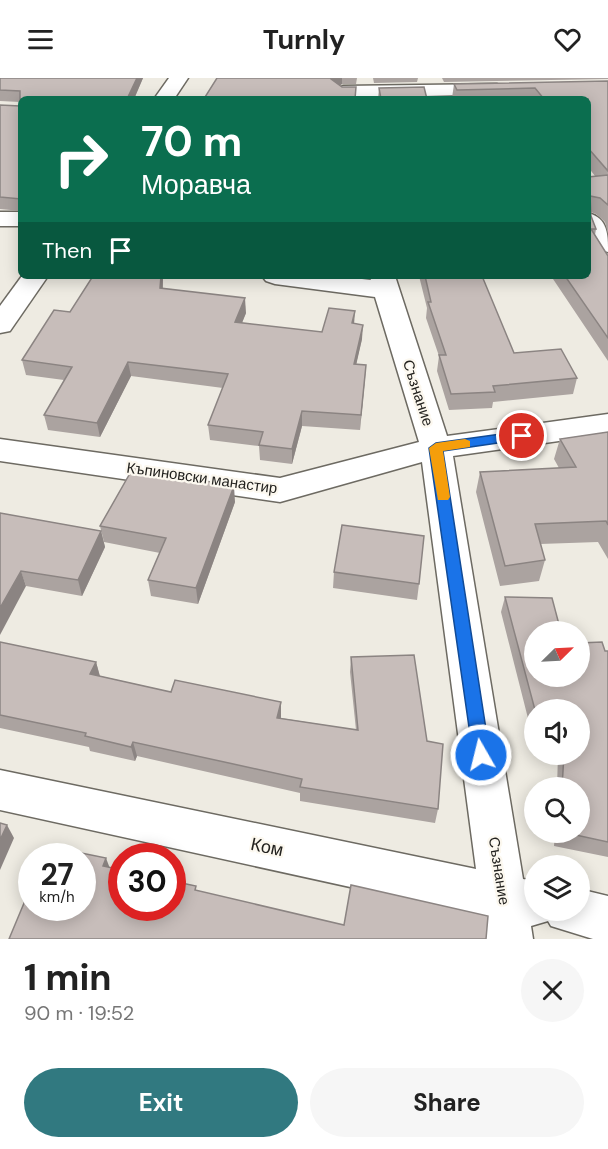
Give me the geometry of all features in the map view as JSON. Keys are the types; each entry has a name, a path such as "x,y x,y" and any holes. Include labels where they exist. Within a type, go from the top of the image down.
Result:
{"street":[{"path":"166,96 179,78"},
{"path":"342,90 517,90"},
{"path":"0,219 18,219"},
{"path":"591,224 608,245"},
{"path":"0,325 33,279"},
{"path":"321,279 383,283"},
{"name":"Съзнание","path":"383,283 436,448 518,900 509,939"},
{"name":"Къпиновски манастир","path":"0,450 280,490 436,448 608,424"},
{"name":"Ком","path":"0,790 518,900"},
{"path":"590,915 608,919"}],"building":[{"path":"0,78 137,78 128,96 20,96 20,91 0,90"},
{"path":"217,78 332,78 342,87 356,87 355,96 206,96"},
{"path":"608,81 608,171 591,151 591,96 542,96 535,88 457,90 454,84"},
{"path":"424,87 426,96 380,96 379,88"},
{"path":"0,105 18,106 18,199 0,197"},
{"path":"608,175 608,205 600,198 591,196 591,177"},
{"path":"591,216 596,229 591,229"},
{"path":"591,229 608,256 608,338 567,279 591,279"},
{"path":"91,279 161,279 160,288 245,298 235,322 322,332 329,308 355,311 352,323 363,325 354,364 366,365 361,415 302,411 292,449 259,445 263,432 208,425 228,374 128,362 97,423 44,415 72,367 22,360 54,310 70,312"},
{"path":"426,279 483,279 514,353 561,349 577,378 493,386 495,392 451,394 439,355 446,355 428,302 431,302"},
{"path":"608,432 608,525 606,521 535,524 545,560 505,566 480,472 576,467 560,439"},
{"path":"133,468 234,486 196,588 148,580 166,538 100,526"},
{"path":"0,513 101,531 78,580 21,571 0,608"},
{"path":"342,525 424,536 419,584 334,572"},
{"path":"505,597 552,598 558,621 524,621 524,669"},
{"path":"0,642 96,662 90,674 171,692 175,680 281,702 277,718 358,730 351,657 414,655 427,741 443,744 438,809 300,787 302,779 133,742 131,747 85,736 86,733 0,715"},
{"path":"602,642 605,651 608,651 608,842 590,838 590,777 563,777 563,765 590,765 590,699 532,699 529,687 590,687 590,643"},
{"path":"0,823 7,825 0,840"},
{"path":"96,856 106,858 103,866 108,867 108,921 186,921 186,884 196,886 195,890 344,925 351,885 488,916 486,939 9,939 18,917 18,921 96,921"}],"slow traffic":[{"path":"443,497 436,448 465,444"}],"route":[{"path":"481,755 436,448 522,436"}]}
